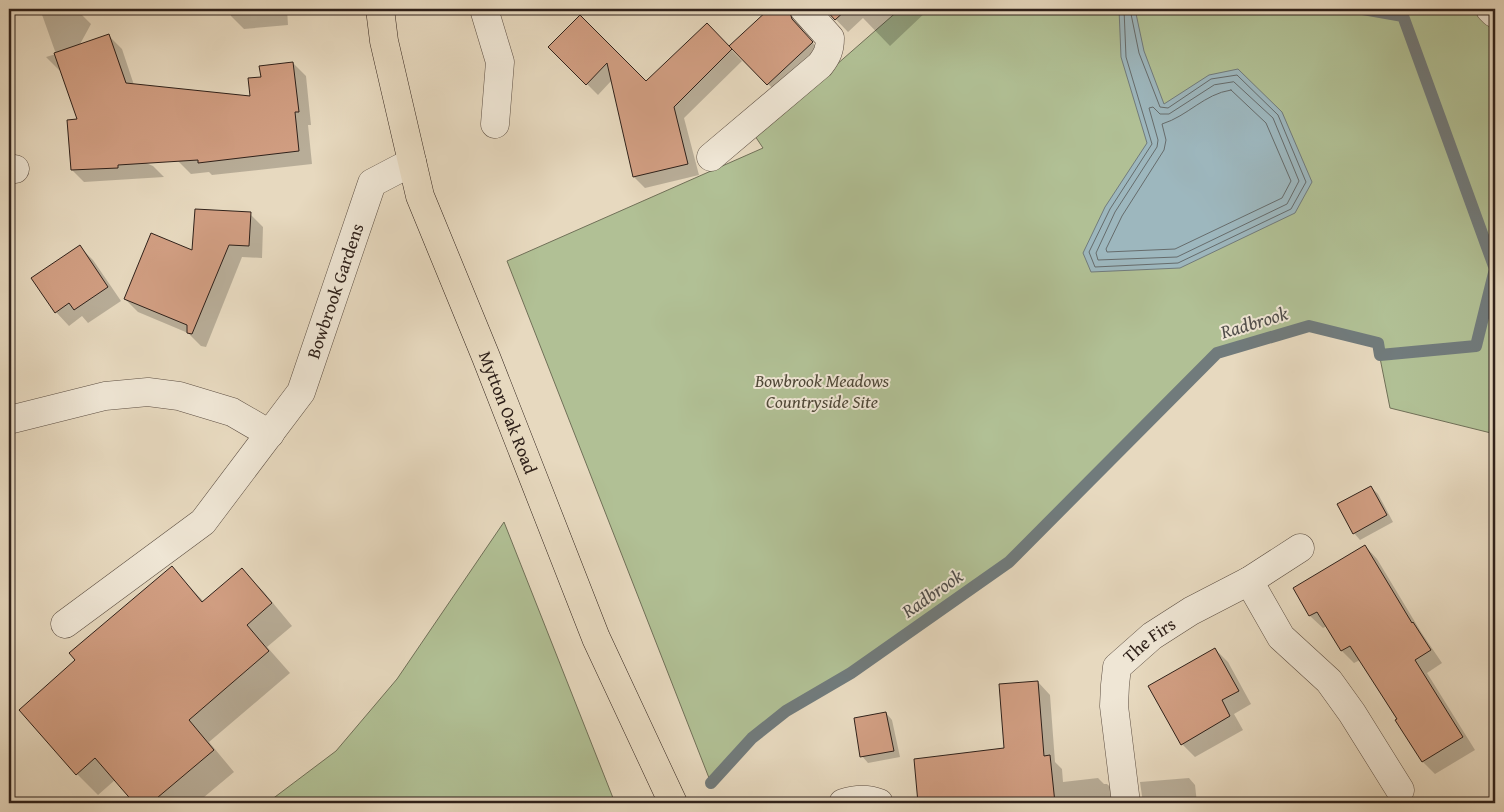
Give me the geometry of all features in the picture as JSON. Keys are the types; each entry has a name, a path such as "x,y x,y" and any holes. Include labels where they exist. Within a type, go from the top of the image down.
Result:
{"main road":[{"name":"Mytton Oak Road","path":"380,9 384,41 420,196 486,357 596,638 673,803"}],"street":[{"path":"484,9 500,62 495,124"},
{"path":"711,157 820,65 826,57 830,48 830,38 804,9"},
{"name":"Bowbrook Gardens","path":"66,624 203,522 270,434 301,392 372,183 412,162"},
{"path":"9,420 105,396 148,392 179,396 232,412 270,434"},
{"name":"The Firs","path":"1126,803 1114,706 1117,667 1152,636 1191,611 1248,582 1300,548"},
{"path":"1248,582 1282,636 1329,681 1352,713 1400,790"},
{"path":"843,803 858,800 872,800 879,803"}],"green space":[{"name":"Bowbrook Meadows Countryside Site","path":"900,9 1475,9 1495,27 1495,434 1390,408 1377,343 1309,326 1217,353 1009,562 851,673 786,711 752,738 711,783 507,261 763,148 755,136"},
{"path":"504,522 615,803 267,803 336,751 397,679"}],"water":[{"path":"1119,9 1135,9 1144,51 1164,104 1209,75 1238,69 1282,112 1312,182 1295,213 1180,268 1091,272 1083,253 1105,207 1147,143 1121,57"}],"building":[{"path":"769,9 789,9 792,19 813,42 767,85 729,46"},
{"path":"825,9 847,9 835,20"},
{"path":"580,15 646,81 707,23 732,49 674,107 688,164 633,177 607,63 586,85 548,47"},
{"path":"109,34 126,83 250,96 248,78 261,77 259,66 293,62 299,112 295,112 299,151 198,163 198,160 118,165 118,168 71,170 67,120 77,119 54,53"},
{"path":"195,209 251,212 249,246 229,245 192,334 187,333 187,325 124,299 151,233 192,250"},
{"path":"80,245 108,287 74,310 69,303 55,313 31,278"},
{"path":"1371,486 1387,515 1353,534 1337,504"},
{"path":"1365,545 1412,623 1431,650 1415,660 1463,737 1422,762 1350,646 1341,651 1317,612 1309,616 1293,588"},
{"path":"172,566 202,602 242,568 272,603 247,625 269,651 189,720 214,750 151,803 134,803 95,758 76,775 19,710 75,660 69,653"},
{"path":"1215,648 1239,691 1222,700 1230,716 1181,745 1148,686"},
{"path":"1038,681 1044,756 1050,755 1055,803 918,803 914,759 1004,748 999,684"},
{"path":"886,712 894,751 860,757 854,718"}],"waterway":[{"name":"Radbrook","path":"711,783 752,738 786,711 851,673 1009,562 1217,353 1309,326 1378,343 1380,355 1476,346 1495,269 1403,16 1363,9"}]}
